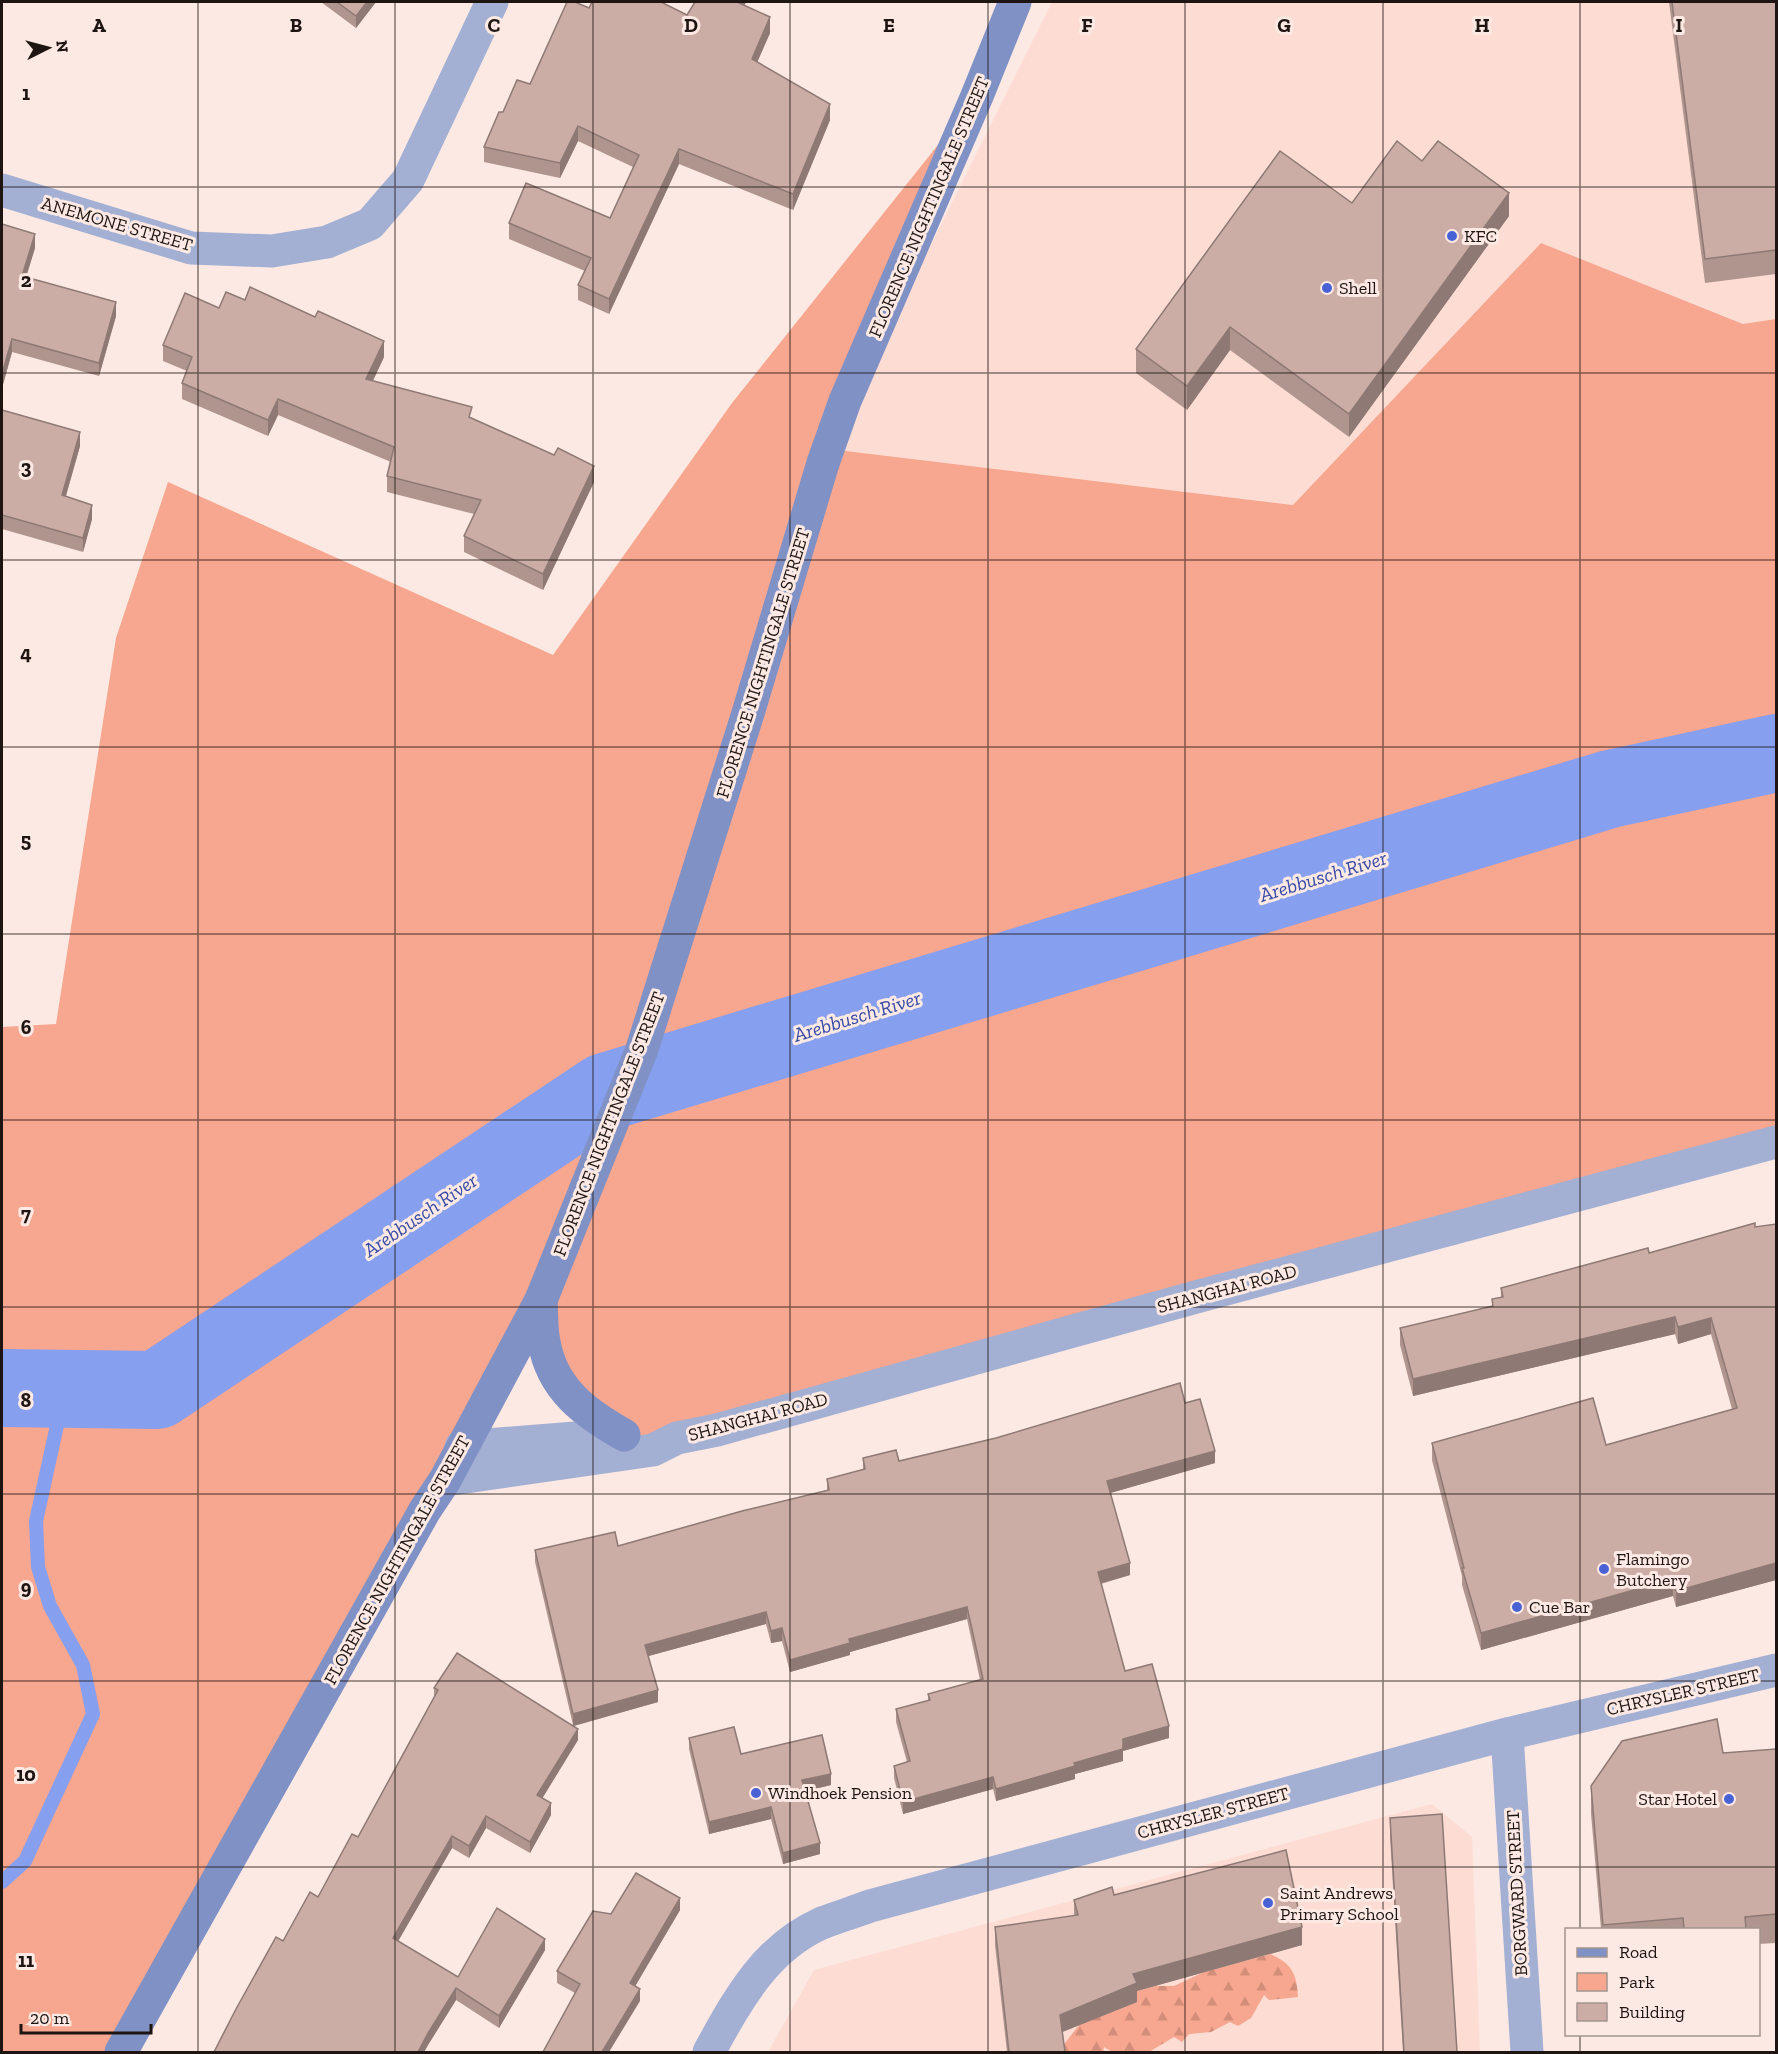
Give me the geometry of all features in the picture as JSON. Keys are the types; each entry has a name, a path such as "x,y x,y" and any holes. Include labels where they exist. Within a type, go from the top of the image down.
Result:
{"main road":[{"name":"FLORENCE NIGHTINGALE STREET","path":"121,2052 425,1510 445,1480 541,1300 642,1049 749,710 823,464 845,401 978,96 1015,2"},
{"path":"541,1300 544,1343 555,1377 570,1397 596,1419 624,1435"}],"street":[{"name":"ANEMONE STREET","path":"2,190 191,248 272,251 327,242 370,224 408,180 492,2"},
{"name":"SHANGHAI ROAD","path":"445,1480 653,1450 677,1438 717,1430 1207,1294 1776,1142"},
{"name":"SHANGHAI ROAD","path":"461,1447 651,1432 677,1438"},
{"name":"CHRYSLER STREET","path":"709,2052 741,1994 760,1970 785,1946 821,1924 870,1906 1507,1734 1776,1670"},
{"name":"BORGWARD STREET","path":"1507,1734 1527,2052"}],"shaded area":[{"path":"1052,2 1776,2 1776,319 1744,324 1541,243 1294,505 829,449"},
{"name":"Saint Andrews Primary School","path":"1432,1804 1472,1837 1480,2052 768,2052 814,1970"}],"green space":[{"path":"977,96 829,449 1293,505 1541,243 1743,324 1776,319 1776,1142 677,1438 624,1435 570,1397 541,1301 120,2052 2,2052 2,1027 56,1024 116,638 168,482 553,655 732,403"},
{"path":"1270,1954 1284,1961 1292,1971 1298,1997 1269,2000 1264,1995 1251,2018 1238,2026 1230,2022 1211,2032 1189,2034 1182,2042 1174,2037 1149,2052 1112,2052 1104,2047 1103,2052 1061,2052 1062,2047 1096,2003 1155,1986 1174,1986 1204,1972"}],"building":[{"path":"337,2 367,2 356,16"},
{"path":"567,2 575,2 589,8 592,2 661,2 687,15 695,2 739,2 770,17 752,59 830,104 793,194 679,149 609,299 578,285 591,258 509,223 526,183 610,218 639,155 578,126 560,163 484,147 499,112 503,112 517,80 530,84"},
{"path":"1672,2 1776,2 1776,250 1705,259"},
{"name":"Shell","path":"1397,141 1422,161 1438,141 1509,193 1349,414 1230,327 1187,386 1136,349 1280,151 1352,203"},
{"path":"2,224 35,234 22,276 116,302 99,363 12,339 2,374"},
{"path":"250,287 315,317 318,311 384,341 366,379 472,407 469,417 554,455 558,448 594,466 543,574 464,536 481,500 387,476 394,447 278,399 268,420 182,383 192,357 163,345 185,293 219,308 226,292 245,300"},
{"path":"2,410 80,432 62,495 92,505 83,538 2,515"},
{"path":"1755,1223 1755,1227 1776,1224 1776,1563 1676,1591 1673,1579 1481,1633 1462,1568 1464,1568 1432,1443 1593,1398 1606,1445 1737,1408 1711,1318 1678,1327 1675,1317 1413,1379 1400,1328 1493,1306 1492,1299 1503,1297 1501,1288 1648,1248 1649,1253"},
{"path":"1180,1383 1185,1403 1200,1399 1215,1451 1107,1481 1130,1563 1098,1572 1125,1671 1152,1664 1169,1726 1123,1739 1123,1749 996,1789 993,1777 903,1802 894,1766 910,1761 896,1709 930,1700 928,1694 983,1679 967,1607 849,1639 850,1643 790,1660 782,1628 771,1631 766,1612 645,1645 658,1690 573,1714 535,1550 615,1532 618,1546 742,1511 829,1490 827,1479 865,1469 863,1458 896,1450 899,1461 996,1438"},
{"path":"457,1653 578,1729 537,1795 551,1803 530,1842 486,1816 469,1846 452,1836 393,1938 458,1977 497,1908 545,1939 499,2016 456,1988 418,2052 214,2052 276,1937 283,1941 310,1892 318,1897 352,1834 358,1837 438,1690 434,1688"},
{"path":"1717,1719 1723,1753 1776,1749 1776,1914 1745,1917 1746,1928 1684,1928 1683,1918 1603,1925 1591,1786 1622,1741"},
{"path":"734,1727 741,1754 822,1735 831,1774 802,1780 820,1843 783,1853 771,1807 709,1822 689,1738"},
{"path":"1442,1814 1457,2052 1404,2052 1390,1818"},
{"path":"1286,1850 1302,1927 1133,1974 1137,1983 1060,2015 1065,2052 1009,2052 995,1927 1078,1915 1074,1900 1112,1887 1114,1895"},
{"path":"636,1873 680,1898 630,1983 640,1989 602,2052 543,2052 580,1984 557,1971 593,1911 611,1914"}],"waterway":[{"name":"Arebbusch River","path":"2,1388 157,1390 605,1092 1610,789 1776,753"},
{"path":"2,1882 25,1861 93,1714 83,1665 50,1606 38,1567 36,1521 65,1389"}],"place":[{"name":"KFC","path":"1452,236"},
{"name":"Shell","path":"1327,288"},
{"name":"Flamingo Butchery","path":"1604,1569"},
{"name":"Cue Bar","path":"1517,1607"},
{"name":"Windhoek Pension","path":"756,1793"},
{"name":"Star Hotel","path":"1729,1799"},
{"name":"Saint Andrews Primary School","path":"1268,1903"}]}
